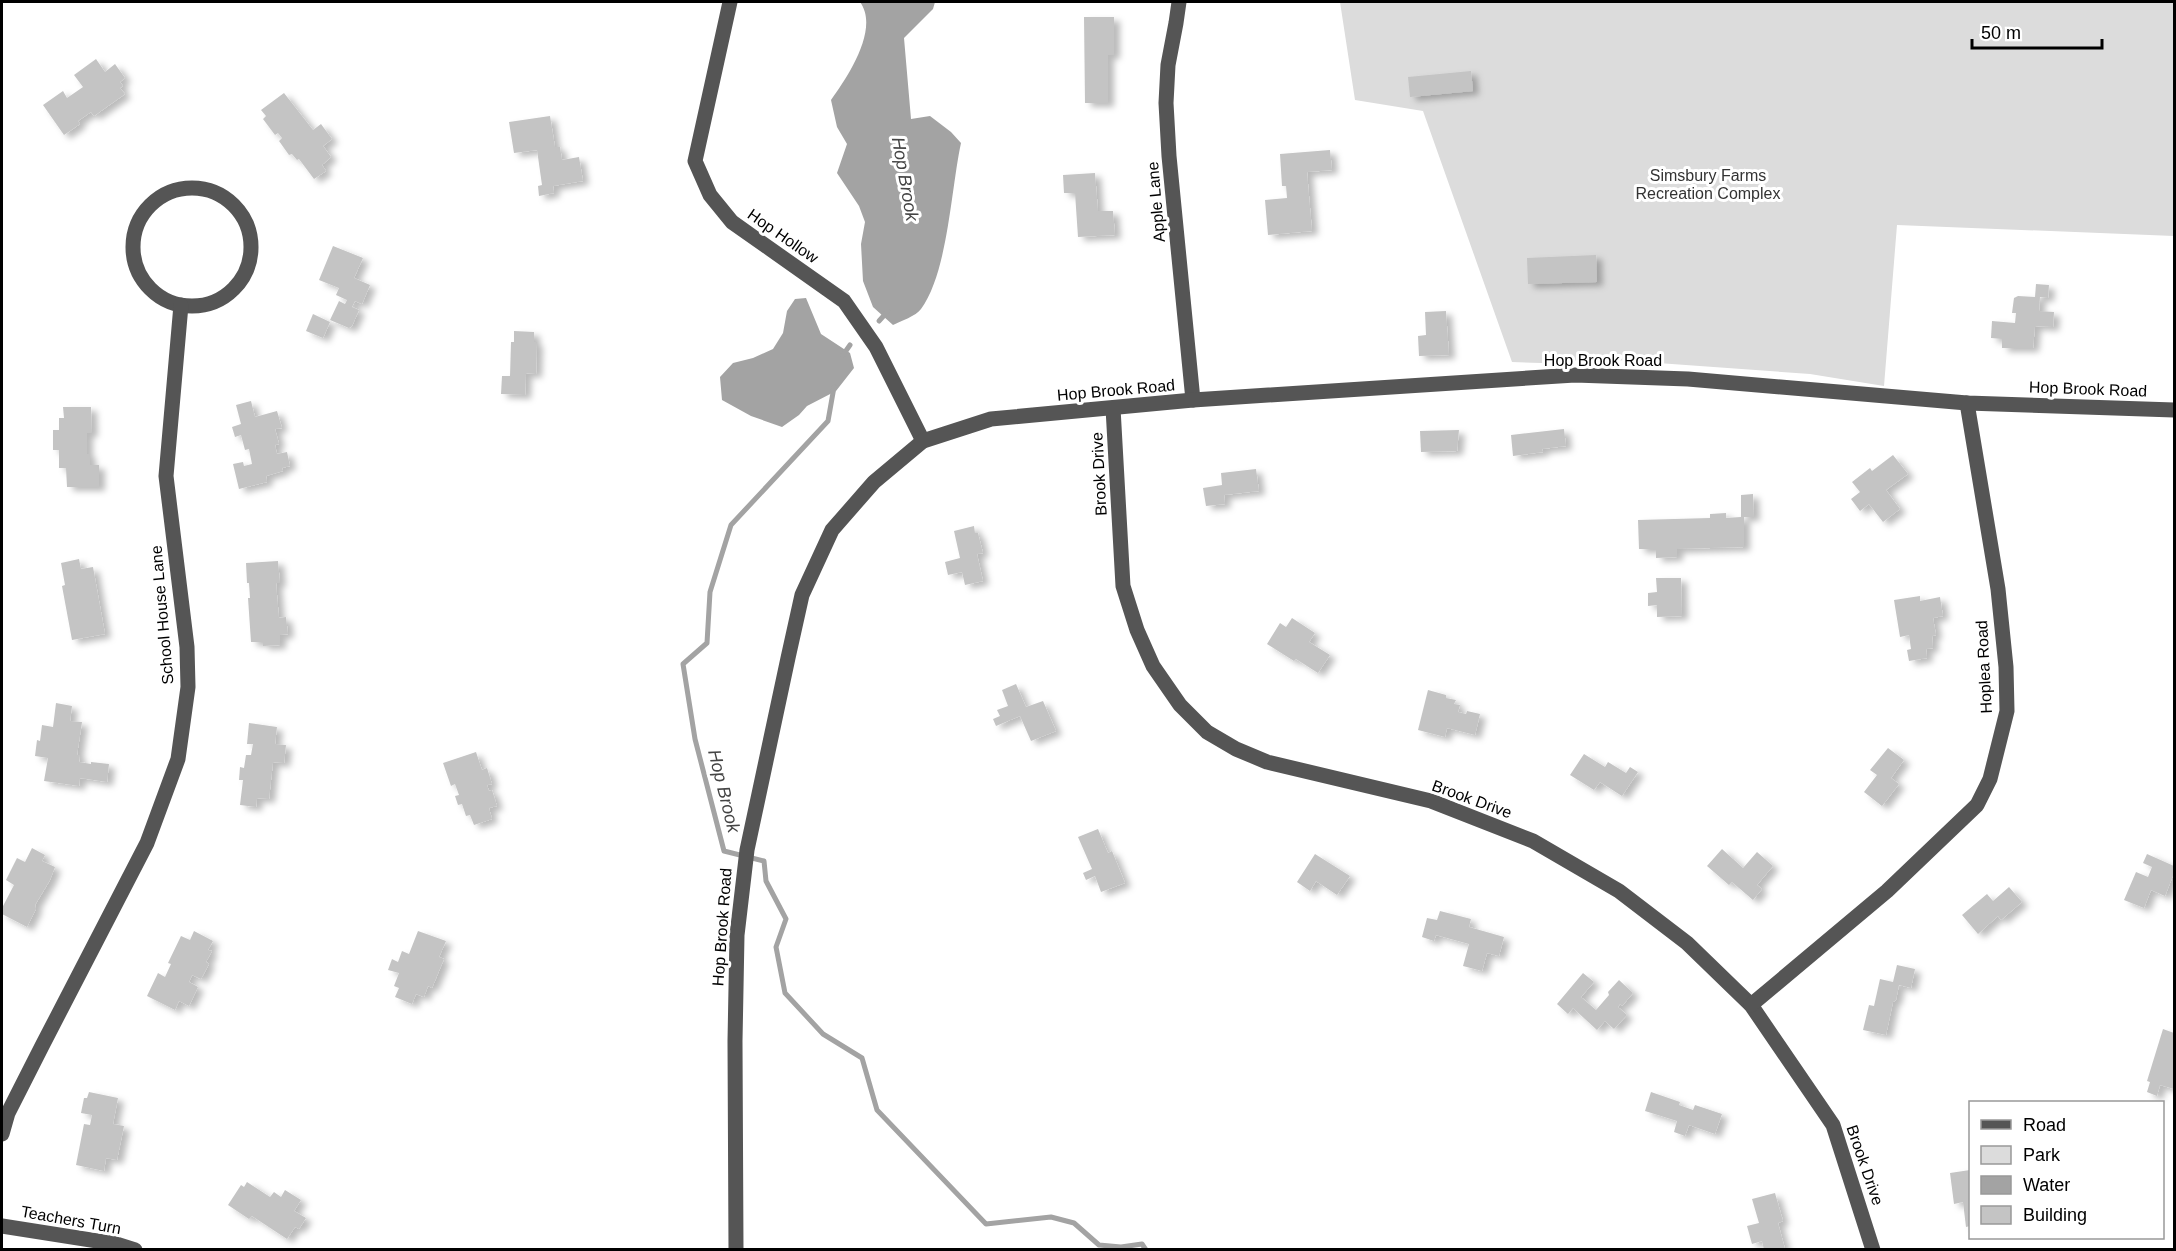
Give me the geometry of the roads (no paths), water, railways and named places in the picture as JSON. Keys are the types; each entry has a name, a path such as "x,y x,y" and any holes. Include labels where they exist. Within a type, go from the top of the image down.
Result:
{"street":[{"name":"Hop Hollow","path":"730,2 695,161 698,170 718,206 741,229 844,301 876,347 923,441"},
{"name":"Apple Lane","path":"1179,2 1168,65 1166,103 1192,400"},
{"path":"195,187 215,191 231,201 244,216 251,234 252,254 246,272 235,288 219,300 201,306 181,305 164,299 149,288 138,272 133,254 134,235 140,218 149,205 162,195 176,189 195,187"},
{"name":"School House Lane","path":"2,1134 14,1103 147,843 177,759 188,687 187,647 166,476 181,305"},
{"name":"Hop Brook Road","path":"736,1250 736,935 747,850 802,595 832,530 873,482 923,441 991,419 1192,400 1575,375 1688,379 1967,403 2175,410"},
{"name":"Hoplea Road","path":"1751,1005 1887,891 1977,805 1990,779 2007,711 2006,667 1998,589 1967,403"},
{"name":"Brook Drive","path":"1113,408 1123,586 1137,630 1154,666 1180,705 1208,732 1236,749 1267,762 1431,801 1533,841 1619,891 1687,943 1751,1005 1833,1125 1874,1250"},
{"name":"Teachers Turn","path":"2,1226 116,1244 135,1250"}],"water":[{"path":"860,2 935,2 933,9 904,38 911,119 930,116 961,143 943,252 930,293 919,312 893,325 873,307 863,281 861,244 865,222 859,206 837,173 847,144 837,127 831,100 845,79 864,39 865,13"},
{"path":"806,298 821,334 850,353 854,368 836,391 807,406 782,427 751,416 722,400 720,377 733,363 753,358 773,349 783,333 787,311 795,299"}],"waterway":[{"name":"Hop Brook","path":"879,321 888,311"},
{"name":"Hop Brook","path":"843,355 850,345"},
{"name":"Hop Brook","path":"834,387 828,421 731,525 710,592 707,643 683,664 695,739 724,851 764,861 766,881 786,919 776,947 785,993 823,1034 862,1058 877,1110 986,1224 1051,1217 1074,1223 1099,1245 1121,1247 1142,1244 1146,1250"}],"park label":[{"name":"Simsbury Farms Recreation Complex","path":"1708,184"}]}
